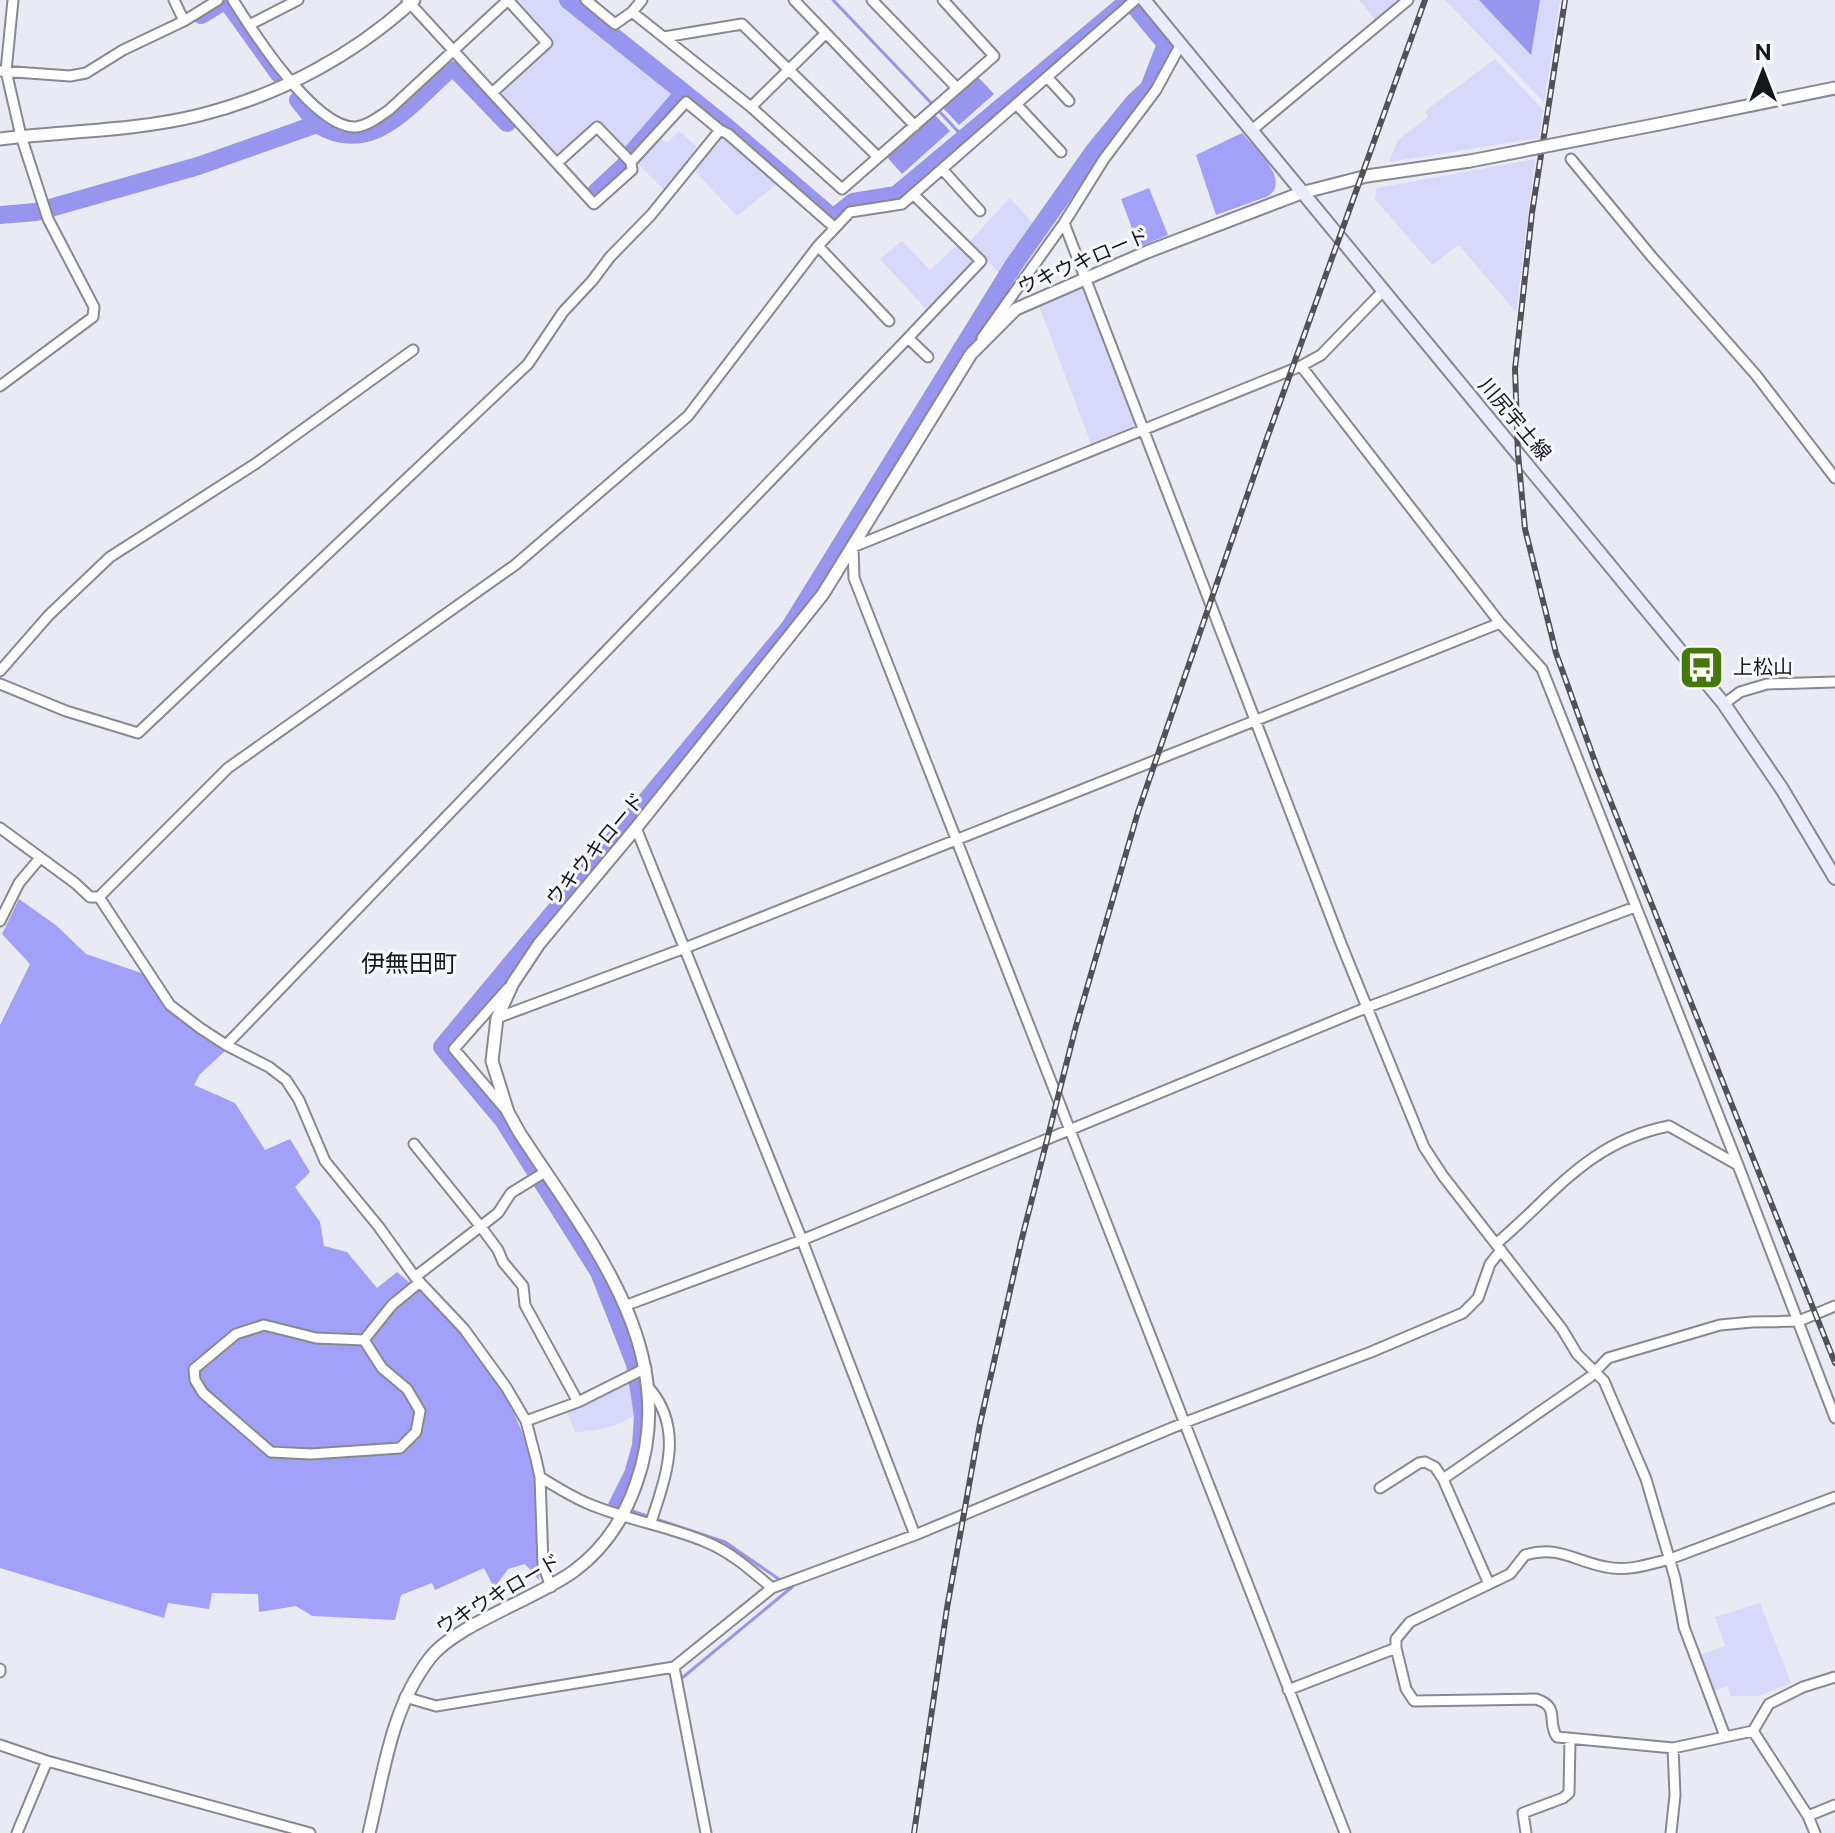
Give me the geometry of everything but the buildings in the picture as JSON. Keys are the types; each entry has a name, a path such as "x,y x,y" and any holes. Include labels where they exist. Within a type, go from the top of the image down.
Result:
{"main road":[{"name":"川尻宇土線","path":"1144,0 1724,704 1782,789 1835,878"}],"street":[{"path":"0,386 93,317 94,307 48,219 3,71 13,0"},
{"path":"174,0 184,21"},
{"path":"3,71 70,76 86,73 218,0"},
{"path":"233,0 293,84 318,110 340,124 357,127 389,110 508,0 547,43 492,93"},
{"path":"249,25 298,0"},
{"path":"586,0 615,24 642,0"},
{"path":"794,0 915,126"},
{"path":"872,0 957,88"},
{"path":"632,12 751,107 842,189 994,56 943,0"},
{"path":"0,828 90,897 99,897 228,768 515,565 688,416 818,246 850,212 902,204 1135,0"},
{"path":"1252,130 1408,0"},
{"path":"0,139 152,124 201,115 293,84 369,37 410,1 594,204 632,170 631,162 597,127 557,163"},
{"path":"664,37 742,24 877,156"},
{"path":"751,107 825,34"},
{"path":"971,354 1064,223 1104,159 1156,90 1181,44"},
{"path":"1047,77 1069,101"},
{"name":"ウキウキロード","path":"369,1833 395,1724 405,1697 432,1655 445,1643 551,1587 606,1543 634,1492 650,1428 650,1389 627,1305 508,1112 492,1061 497,1018 513,983 539,944 823,594 971,354 1016,309 1085,277 1301,193 1367,176 1470,161 1835,88"},
{"path":"631,162 686,102 728,134 834,227"},
{"path":"1016,104 1061,152"},
{"path":"0,684 66,711 138,733 528,364 563,312 651,215 720,130"},
{"path":"1571,159 1756,375 1835,478"},
{"path":"942,169 980,211"},
{"path":"226,1045 981,261 913,194"},
{"path":"1064,223 1342,946 1424,1147 1562,1329 1577,1354 1604,1381 1646,1479 1670,1559 1684,1627 1725,1736"},
{"path":"818,246 889,321"},
{"path":"1345,1833 854,578 853,547 1301,366 1321,355 1382,292"},
{"path":"908,338 928,357"},
{"path":"0,671 49,615 110,557 255,464 413,350"},
{"path":"1301,366 1500,623 1542,669 1835,1418"},
{"path":"497,1018 685,948 1500,623"},
{"path":"1724,704 1740,692 1767,684 1835,682"},
{"path":"636,828 802,1240 915,1535"},
{"path":"0,921 19,883 40,858"},
{"path":"99,897 170,1005 226,1045 269,1067 286,1080 299,1100 325,1161 418,1280 464,1329 526,1421 540,1477 543,1565 551,1587"},
{"path":"627,1305 802,1240 1368,1007 1635,907"},
{"path":"508,1112 454,1049 513,983"},
{"path":"405,1697 436,1706 674,1667 772,1588 915,1535 1186,1422 1371,1352 1463,1313 1478,1298 1499,1246 1590,1158 1608,1147 1649,1130 1669,1126 1738,1165"},
{"path":"414,1144 481,1227 523,1286 525,1305 578,1402"},
{"path":"364,1340 382,1368 407,1389 420,1411 416,1432 400,1448 311,1454 271,1452 203,1393 195,1380 194,1369 217,1349 236,1334 264,1325 316,1338 364,1340 392,1305 498,1213 511,1193 545,1172"},
{"path":"1443,1479 1590,1377 1608,1358 1720,1325 1799,1321 1835,1306"},
{"path":"526,1421 578,1402 646,1368"},
{"path":"650,1389 661,1402 669,1422 669,1457 651,1522"},
{"path":"1380,1488 1425,1462 1435,1467 1489,1584"},
{"path":"540,1477 589,1504 709,1543 772,1588"},
{"path":"1835,1497 1642,1567 1607,1568 1553,1550 1525,1555 1510,1574 1410,1622 1396,1639 1406,1689 1414,1701 1536,1699 1552,1710 1553,1733 1557,1737 1673,1748 1753,1731 1769,1704 1803,1687 1835,1677"},
{"path":"1288,1690 1396,1648"},
{"path":"674,1667 706,1833"},
{"path":"1753,1731 1808,1816 1815,1833"},
{"path":"1526,1833 1523,1813 1569,1793 1570,1739"},
{"path":"0,1745 47,1761 310,1833"},
{"path":"1671,1833 1675,1795 1673,1748"},
{"path":"17,1833 47,1761"},
{"path":"1808,1816 1835,1805"}],"shaded area":[{"path":"508,0 564,0 677,93 624,155 597,127 557,163 492,93 547,43"},
{"path":"1359,0 1404,0 1377,22"},
{"path":"1445,0 1560,0 1544,102"},
{"path":"1479,0 1540,0 1531,55"},
{"path":"1495,59 1543,110 1539,138 1389,162 1398,140 1428,117 1425,111"},
{"path":"978,77 994,94 959,125 943,108"},
{"path":"935,115 950,131 902,174 887,157"},
{"path":"679,131 698,148 664,190 637,163 660,138 667,143"},
{"path":"1242,133 1274,174 1274,191 1266,197 1216,215 1196,155"},
{"path":"726,135 778,183 737,216 693,169 721,136"},
{"path":"1535,159 1516,312 1459,245 1432,265 1375,199 1377,188"},
{"path":"1149,188 1168,235 1139,247 1121,199"},
{"path":"1010,198 1036,227 1000,274 970,241"},
{"path":"902,241 930,270 958,244 976,262 927,310 880,259"},
{"path":"1084,283 1136,427 1091,444 1039,306"},
{"path":"19,899 57,926 86,954 147,975 178,1019 225,1051 200,1074 194,1085 235,1103 265,1150 290,1139 310,1172 295,1187 320,1222 324,1246 347,1252 377,1288 397,1272 441,1313 483,1363 516,1418 535,1476 539,1580 525,1564 508,1569 494,1588 484,1568 435,1590 432,1583 401,1595 395,1620 312,1616 296,1606 259,1612 258,1594 212,1593 209,1609 168,1603 164,1618 0,1568 0,1025 30,964 2,934"},
{"path":"641,1376 643,1403 633,1416 603,1428 575,1432 567,1412"},
{"path":"1760,1603 1791,1683 1759,1696 1731,1696 1727,1686 1714,1691 1700,1655 1725,1646 1715,1617"}],"waterway":[{"path":"201,15 226,0 279,74"},
{"path":"568,0 728,128 833,218 853,202 896,195 1121,7"},
{"path":"833,0 932,104"},
{"path":"617,1506 633,1474 641,1446 643,1416 635,1364 599,1272 503,1120 442,1047 790,627 1013,266 1094,151 1149,88 1166,44 1136,8"},
{"path":"0,215 36,212 198,166 317,124 337,133 355,135 373,131 405,111 449,70 457,71 507,123"},
{"path":"632,153 684,93"},
{"path":"298,100 317,124"},
{"path":"938,110 965,139"},
{"path":"596,192 626,164"},
{"path":"629,1510 725,1542 783,1582"},
{"path":"682,1678 790,1586"}],"railway":[{"path":"914,1833 947,1608 980,1424 1021,1242 1076,1026 1138,812 1266,441 1425,0"},
{"path":"1565,0 1532,213 1515,369 1525,529 1556,653 1598,770 1835,1363"}],"place":[{"name":"上松山","path":"1702,667"}],"district":[{"name":"伊無田町","path":"409,963"}]}
